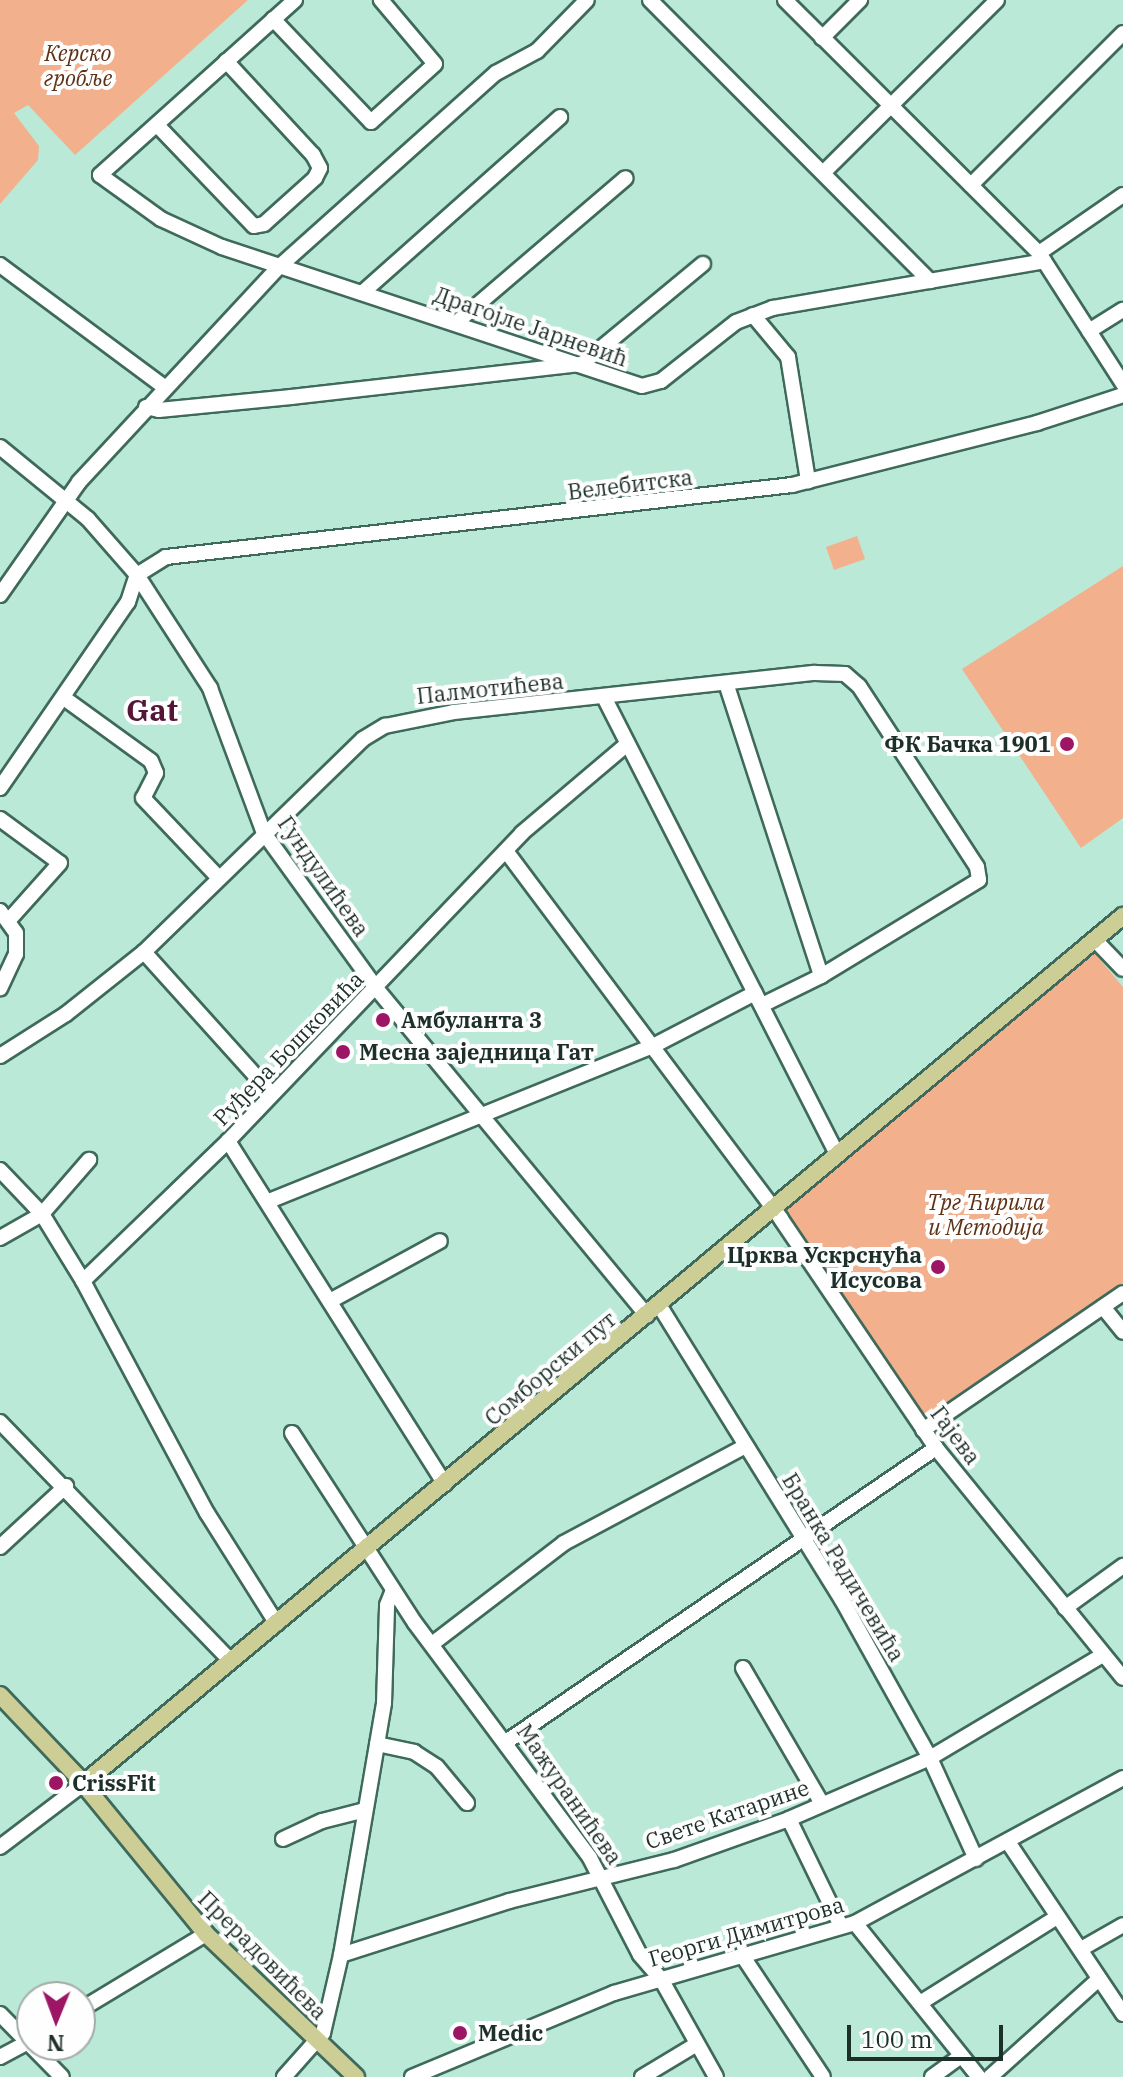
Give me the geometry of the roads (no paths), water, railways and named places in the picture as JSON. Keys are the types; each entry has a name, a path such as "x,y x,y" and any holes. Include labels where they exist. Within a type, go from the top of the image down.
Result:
{"main road":[{"name":"Сомборски пут","path":"83,1784 1123,916"},
{"name":"Прерадовићева","path":"0,1695 83,1784 206,1934 356,2077"}],"street":[{"path":"226,61 320,168 264,224 254,226 157,125 226,61 295,0"},
{"path":"273,19 367,121 385,115 435,64 381,0"},
{"path":"0,595 65,499 164,387 281,265 496,73 537,51 587,0"},
{"path":"650,0 930,281"},
{"path":"785,0 1042,257 1123,384"},
{"path":"822,38 860,0"},
{"path":"823,173 997,0"},
{"path":"971,185 1123,33"},
{"path":"362,293 560,117"},
{"name":"Драгојле Јарневић","path":"157,125 100,175 161,219 222,247 582,364 638,386 654,385 727,328 753,315 1042,257"},
{"path":"456,323 626,178"},
{"path":"1042,257 1123,195"},
{"path":"146,407 276,399 582,364 703,264"},
{"path":"0,265 164,387"},
{"path":"1089,331 1123,310"},
{"path":"753,315 788,357 808,481"},
{"path":"536,369 539,351"},
{"name":"Велебитска","path":"137,575 166,557 634,507 808,481 1123,395"},
{"name":"Гундулићева","path":"3,454 65,499 137,575 210,688 264,833 376,988 482,1117 653,1310"},
{"path":"0,788 128,602 137,575"},
{"name":"Палмотићева","path":"2,1051 66,1014 144,952 363,739 385,726 454,712 815,673 853,678 977,867 979,880 821,976"},
{"path":"269,1201 482,1117 759,999 821,976 726,683"},
{"path":"604,697 837,1154"},
{"path":"64,698 151,761 156,773 143,798 218,877"},
{"name":"Руђера Бошковића","path":"83,1281 228,1141 506,851 626,745"},
{"path":"0,819 60,863 5,915 16,954 0,988"},
{"name":"Гајева","path":"506,851 771,1207 936,1448 1123,1678"},
{"path":"1095,940 1123,969"},
{"path":"144,952 272,1094"},
{"path":"228,1141 269,1201 445,1484"},
{"path":"0,1238 42,1214 89,1160"},
{"path":"0,1170 42,1214 83,1281 207,1513 277,1624"},
{"path":"330,1301 440,1241"},
{"path":"923,1430 1123,1293"},
{"path":"1103,1307 1123,1332"},
{"name":"Бранка Радичевића","path":"653,1310 803,1535 930,1758 976,1859"},
{"path":"0,1422 66,1486 231,1661"},
{"name":"Мажуранићева","path":"292,1433 393,1590 602,1876 640,1955 661,1979 716,2077"},
{"path":"432,1644 564,1543 746,1446"},
{"path":"506,1742 803,1535 936,1448"},
{"path":"0,1547 66,1486"},
{"path":"1065,1608 1123,1566"},
{"path":"284,2077 317,2041 341,1955 377,1744 393,1590"},
{"name":"Свете Катарине","path":"341,1955 602,1876 674,1860 789,1819 930,1758 1103,1655"},
{"path":"743,1668 822,1804"},
{"path":"377,1744 414,1752 437,1767 467,1803"},
{"name":"Георги Димитрова","path":"412,2077 661,1979 848,1924 976,1859 1123,1778"},
{"name":"Сомборски пут","path":"0,1847 83,1784"},
{"path":"283,1839 322,1821 365,1810"},
{"path":"789,1819 848,1924 920,2003 979,2077"},
{"path":"1008,1842 1123,2014"},
{"path":"920,2003 1057,1917"},
{"path":"1081,1949 1123,1925"},
{"path":"96,2000 206,1934"},
{"path":"742,1955 823,2077"},
{"path":"990,2077 1099,1979"},
{"path":"0,2014 16,2028"},
{"path":"642,2077 697,2044"},
{"path":"932,2077 961,2056"},
{"path":"48,2061 62,2077"}],"place":[{"name":"ФК Бачка 1901","path":"1067,744"},
{"name":"Амбуланта 3","path":"383,1020"},
{"name":"Месна заједница Гат","path":"343,1052"},
{"name":"Црква Ускрснућа Исусова","path":"938,1267"},
{"name":"CrissFit","path":"56,1783"},
{"name":"Medic","path":"460,2033"}],"district":[{"name":"Gat","path":"152,710"}],"park label":[{"name":"Керско гробље","path":"78,64"},
{"name":"Трг Ћирила и Методија","path":"986,1214"}]}
